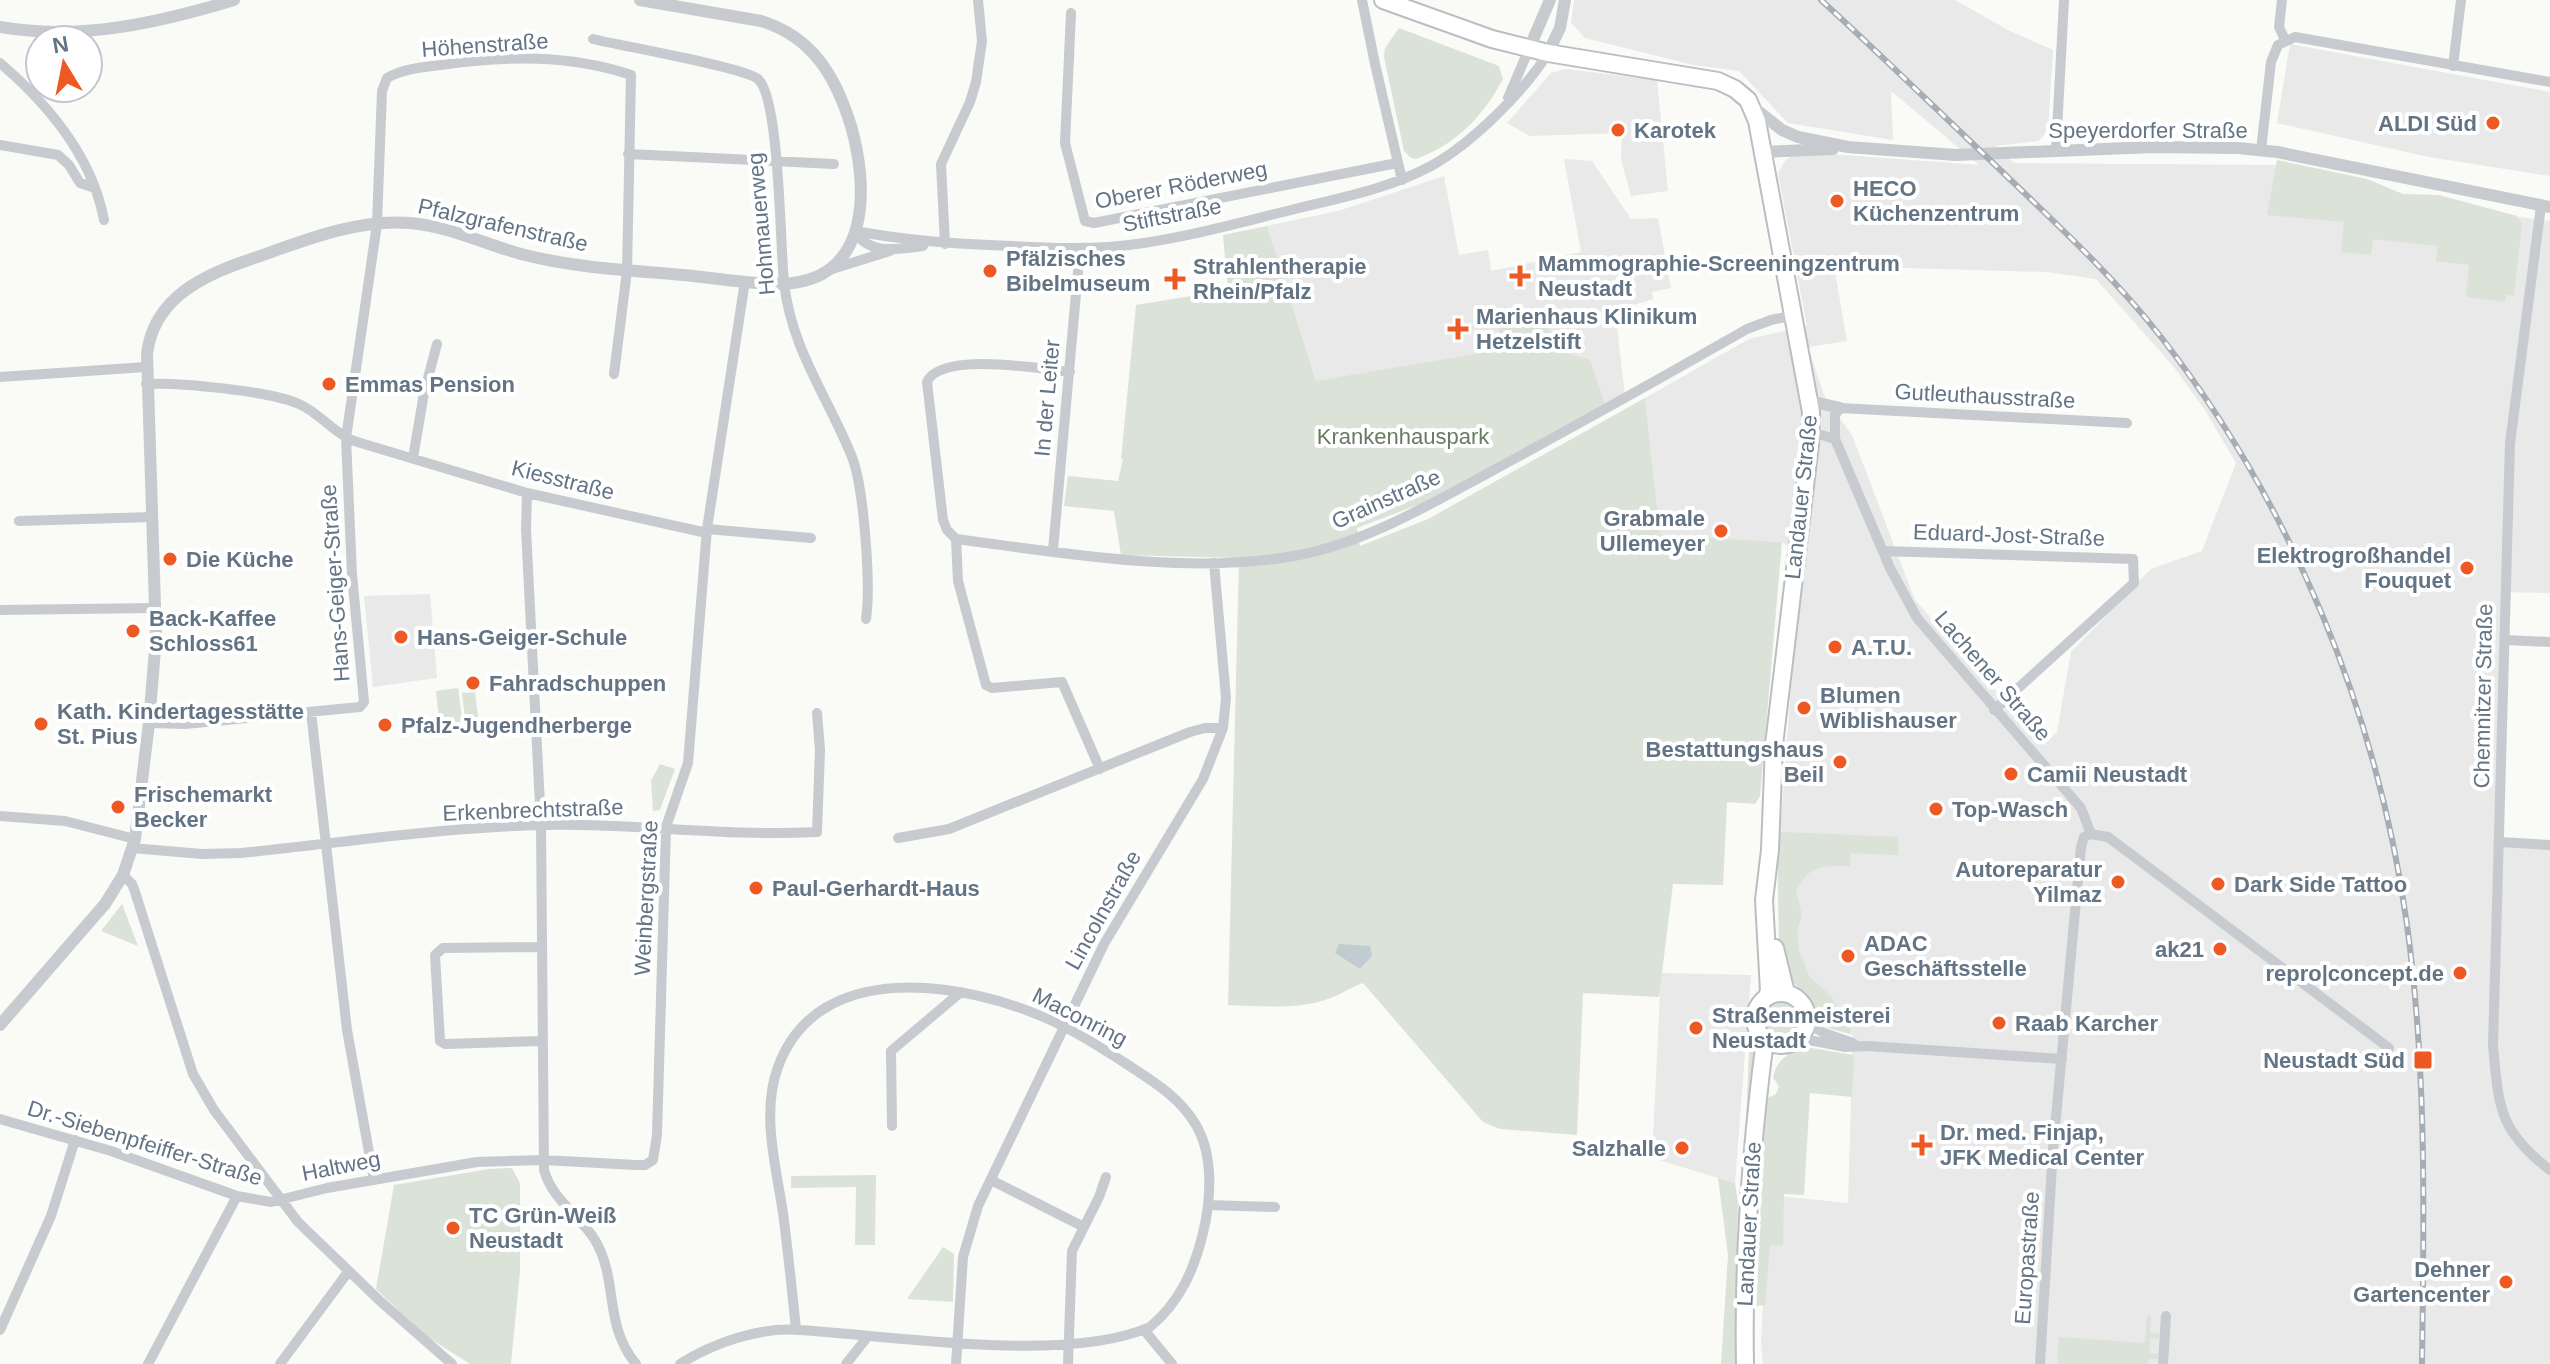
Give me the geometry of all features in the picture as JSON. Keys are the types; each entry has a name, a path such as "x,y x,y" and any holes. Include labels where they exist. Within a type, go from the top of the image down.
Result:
{"main road":[{"path":"1383,0 1529,49 1718,81 1735,89 1752,107"},
{"name":"Landauer Straße","path":"1745,1364 1752,1150 1759,1085 1772,1042 1758,1031 1755,1019 1758,1006 1767,996 1764,900 1778,707 1811,432 1810,407 1759,130 1752,107"},
{"name":"Landauer Straße","path":"1770,850 1776,952 1786,993 1805,1007 1807,1023"},
{"path":"1767,996 1786,993"},
{"path":"1772,1042 1799,1038 1807,1023"}],"street":[{"path":"0,27 42,31 115,28 185,15 234,0"},
{"path":"640,0 761,21 795,35 808,47 833,82 853,134 860,186 855,231 847,254 828,270"},
{"path":"945,244 940,171 976,82 982,41 978,0"},
{"path":"1362,0 1402,180"},
{"path":"1529,49 1550,0"},
{"path":"1548,53 1560,28 1565,0"},
{"path":"2056,149 2064,0"},
{"path":"2282,0 2279,27 2285,40"},
{"path":"2453,66 2461,0"},
{"name":"Oberer Röderweg","path":"1071,13 1064,129 1067,157 1083,219 1094,223 1397,163"},
{"path":"2261,150 2271,62 2274,51 2285,40 2304,37 2550,82"},
{"name":"Hohmauerweg","path":"593,39 726,69 758,79 765,92 777,160 784,283 806,364 851,455 858,478 868,595 866,619"},
{"name":"Stiftstraße","path":"1505,103 1529,49"},
{"name":"Stiftstraße","path":"855,231 945,244 1080,249 1175,236 1281,212 1402,180 1454,152 1468,142 1530,79 1548,53"},
{"name":"Höhenstraße","path":"377,224 382,91 387,78 401,72 464,62 539,59 594,64 631,75 627,271"},
{"path":"0,63 41,100 69,137 95,188 104,220"},
{"name":"Speyerdorfer Straße","path":"1752,107 1775,126 1798,137 1848,147 1956,155 2153,147 2261,150 2546,206"},
{"path":"0,145 58,155 69,165 80,183 95,188"},
{"path":"1762,152 1848,147"},
{"path":"628,154 834,164"},
{"name":"Chemnitzer Straße","path":"2546,206 2510,443 2493,1046 2497,1085 2508,1128 2525,1151 2550,1170"},
{"name":"Pfalzgrafenstraße","path":"0,1025 105,904 123,875 134,844 149,723 156,608 146,367 152,329 168,305 192,284 246,261 334,233 396,222 426,225 542,259 627,271 784,283 803,281 828,270"},
{"name":"Hans-Geiger-Straße","path":"311,712 360,707 364,702 352,574 346,438 377,224"},
{"name":"Stiftstraße","path":"855,231 868,245 896,249"},
{"name":"Stiftstraße","path":"828,270 896,249 945,244"},
{"name":"In der Leiter","path":"1053,550 1080,249"},
{"path":"614,374 627,271"},
{"name":"Weinbergstraße","path":"543,1160 636,1165 648,1164 654,1158 666,827 688,763 707,531 745,281"},
{"name":"Grainstraße","path":"956,539 1158,561 1214,563 1300,555 1357,537 1422,508 1609,408 1747,329 1791,316"},
{"path":"413,458 424,393 437,344"},
{"path":"1070,372 970,364 941,369 930,374 927,382 943,520 956,539 958,581 986,685 992,688 1062,682 1100,769"},
{"path":"0,377 146,367"},
{"name":"Kiesstraße","path":"146,384 284,399 314,412 346,438 527,493 707,531"},
{"path":"1810,407 1840,408"},
{"path":"1811,432 1835,439 1835,415 1840,408"},
{"name":"Gutleuthausstraße","path":"1840,408 2127,423"},
{"name":"Lachener Straße","path":"1835,439 1883,551 1917,618 2081,808 2091,834"},
{"path":"527,493 541,825 543,1160 552,1190 585,1227 601,1254 618,1335 636,1364"},
{"path":"19,521 152,517"},
{"path":"707,531 811,538"},
{"name":"Eduard-Jost-Straße","path":"1883,551 2133,559 2134,583 1994,710"},
{"name":"Lincolnstraße","path":"956,1359 965,1249 972,1221 1104,944 1203,779 1223,728 1226,698 1214,563"},
{"path":"0,610 156,608"},
{"path":"2506,640 2550,642"},
{"path":"149,723 185,724 311,712 347,1030 374,1180"},
{"name":"Erkenbrechtstraße","path":"0,816 65,821 134,844 202,854 541,825 817,832 820,750 817,713"},
{"path":"898,838 949,829 1190,732 1223,728"},
{"path":"2091,834 2108,837 2389,1048"},
{"name":"Europastraße","path":"2040,1364 2053,1149 2081,847 2084,837 2091,834"},
{"path":"2500,842 2550,845"},
{"name":"Haltweg","path":"123,875 135,892 196,1082 279,1199 477,1162 543,1160"},
{"path":"541,947 443,948 435,955 440,1041 445,1044 542,1041"},
{"name":"Maconring","path":"796,1329 770,1113 774,1079 785,1051 812,1017 839,1000 860,992 894,988 961,992 1005,1003 1064,1026 1164,1088 1184,1108 1198,1129 1205,1151 1208,1205 1194,1267 1173,1303 1145,1331 1099,1352"},
{"path":"892,1126 891,1051 961,992"},
{"path":"1807,1023 1843,1041 1867,1046"},
{"path":"1799,1038 1845,1047 2062,1059"},
{"name":"Dr.-Siebenpfeiffer-Straße","path":"0,1119 75,1140 237,1196 260,1201 279,1199 315,1241 452,1364"},
{"path":"0,1330 51,1216 75,1140"},
{"path":"1083,1355 1065,1359 1070,1260 1106,1177"},
{"path":"991,1180 1084,1227"},
{"path":"148,1364 237,1196"},
{"path":"1208,1205 1275,1207"},
{"path":"280,1364 348,1272"},
{"path":"2163,1364 2166,1316"},
{"path":"680,1364 724,1343 756,1334 796,1329 956,1359 992,1357"},
{"path":"1145,1331 1172,1364"},
{"path":"847,1364 865,1340"}],"shaded area":[{"path":"1574,0 1955,0 2010,31 2053,50 2048,131 2038,141 1995,146 2014,163 2280,165 2429,205 2550,221 2550,593 2502,592 2500,842 2550,845 2550,1364 1763,1364 1761,1343 1768,1195 1848,1203 1853,1035 1832,1029 1816,1015 1783,936 1780,833 1792,673 1806,560 1782,542 1660,536 1645,398 1749,339 1807,326 1778,173 1793,155 1802,152 1979,165 1891,91 1893,140 1788,123 1739,71 1693,65 1585,38 1571,23","holes":["1834,266 2047,272 2096,279 2173,366 2205,410 2236,463 2202,551 2151,569 2071,652 2057,732 2044,745 1915,600 1852,435 1825,398 1808,347 1847,341"]},
{"path":"2290,44 2550,92 2550,176 2429,157 2277,123"},
{"path":"1565,69 1657,80 1668,191 1631,196 1621,159 1622,133 1530,136 1507,123 1551,73"},
{"name":"Marienhaus Klinikum Hetzelstift","path":"1564,159 1592,161 1631,219 1658,218 1671,288 1652,292 1653,299 1615,311 1625,395 1582,415 1420,504 1323,403 1267,226 1338,211 1444,176 1459,255 1488,250 1491,271 1581,252"},
{"name":"Hans-Geiger-Schule","path":"430,594 437,678 373,687 364,596"},
{"path":"1339,944 1370,946 1372,956 1360,969 1335,953"},
{"path":"1661,973 1751,975 1735,1183 1652,1158"}],"green space":[{"path":"1399,28 1499,66 1503,79 1487,105 1467,128 1444,146 1416,159 1404,151 1384,57 1385,48"},
{"path":"2277,160 2367,179 2403,194 2439,195 2517,216 2522,224 2514,296 2506,295 2505,302 2466,297 2469,265 2436,261 2438,246 2373,239 2371,255 2341,252 2344,222 2267,215"},
{"name":"Krankenhauspark","path":"1267,226 1316,381 1500,350 1499,319 1545,318 1555,350 1590,360 1605,404 1420,504 1357,528 1360,546 1428,519 1645,398 1660,535 1782,542 1760,796 1755,804 1727,802 1723,885 1673,884 1659,997 1583,993 1577,1135 1500,1129 1483,1122 1363,983 1328,999 1304,1005 1228,1005 1239,558 1121,555 1114,511 1064,506 1068,476 1118,481 1123,459 1136,305 1228,290 1223,235"},
{"path":"458,688 463,726 440,729 436,691"},
{"path":"475,692 479,724 466,726 462,693"},
{"path":"660,764 675,769 660,810 653,811 651,781"},
{"path":"1783,832 1899,837 1898,855 1851,853 1850,866 1818,868 1806,876 1796,891 1802,915 1797,930 1799,950 1809,976 1832,997 1842,1022 1851,1029 1850,1034 1825,1027 1817,1019 1810,999 1789,979 1779,949 1777,835"},
{"path":"122,904 138,946 101,931"},
{"path":"1782,1000 1796,1006 1802,1020 1796,1034 1782,1040 1768,1034 1762,1020 1768,1006"},
{"path":"1750,1030 1755,1033 1760,1045 1746,1122"},
{"path":"1805,1047 1854,1055 1852,1097 1810,1093 1804,1195 1784,1194 1783,1245 1770,1246 1765,1305 1756,1306 1766,1099 1776,1094 1779,1086 1773,1078 1780,1062"},
{"name":"TC Grün-Weiß Neustadt","path":"512,1168 520,1183 520,1271 511,1364 470,1364 426,1336 376,1289 394,1185"},
{"path":"876,1175 875,1245 855,1245 856,1187 791,1188 791,1176"},
{"path":"1718,1178 1735,1183 1738,1202 1735,1364 1721,1364 1728,1255"},
{"path":"943,1247 954,1254 953,1302 907,1299"},
{"path":"2147,1315 2151,1316 2150,1333 2159,1334 2159,1339 2150,1338 2149,1353 2158,1354 2157,1359 2149,1358 2148,1364 2057,1364 2059,1337 2145,1343"}],"railway":[{"path":"1821,0 2080,246 2161,337 2208,402 2251,470 2289,541 2322,615 2351,691 2375,768 2407,925 2421,1089 2422,1364"}],"place":[{"name":"ALDI Süd","path":"2493,123"},
{"name":"Karotek","path":"1618,130"},
{"name":"HECO Küchenzentrum","path":"1837,201"},
{"name":"Pfälzisches Bibelmuseum","path":"990,271"},
{"name":"Mammographie-Screeningzentrum Neustadt","path":"1520,276"},
{"name":"Strahlentherapie Rhein/Pfalz","path":"1175,279"},
{"name":"Marienhaus Klinikum Hetzelstift","path":"1458,329"},
{"name":"Emmas Pension","path":"329,384"},
{"name":"Grabmale Ullemeyer","path":"1721,531"},
{"name":"Die Küche","path":"170,559"},
{"name":"Elektrogroßhandel Fouquet","path":"2467,568"},
{"name":"Back-Kaffee Schloss61","path":"133,631"},
{"name":"Hans-Geiger-Schule","path":"401,637"},
{"name":"A.T.U.","path":"1835,647"},
{"name":"Fahradschuppen","path":"473,683"},
{"name":"Blumen Wiblishauser","path":"1804,708"},
{"name":"Kath. Kindertagesstätte St. Pius","path":"41,724"},
{"name":"Pfalz-Jugendherberge","path":"385,725"},
{"name":"Bestattungshaus Beil","path":"1840,762"},
{"name":"Camii Neustadt","path":"2011,774"},
{"name":"Frischemarkt Becker","path":"118,807"},
{"name":"Top-Wasch","path":"1936,809"},
{"name":"Autoreparatur Yilmaz","path":"2118,882"},
{"name":"Dark Side Tattoo","path":"2218,884"},
{"name":"Paul-Gerhardt-Haus","path":"756,888"},
{"name":"ak21","path":"2220,949"},
{"name":"ADAC Geschäftsstelle","path":"1848,956"},
{"name":"repro|concept.de","path":"2460,973"},
{"name":"Raab Karcher","path":"1999,1023"},
{"name":"Straßenmeisterei Neustadt","path":"1696,1028"},
{"name":"Neustadt Süd","path":"2423,1060"},
{"name":"Dr. med. Finjap, JFK Medical Center","path":"1922,1145"},
{"name":"Salzhalle","path":"1682,1148"},
{"name":"TC Grün-Weiß Neustadt","path":"453,1228"},
{"name":"Dehner Gartencenter","path":"2506,1282"}]}
